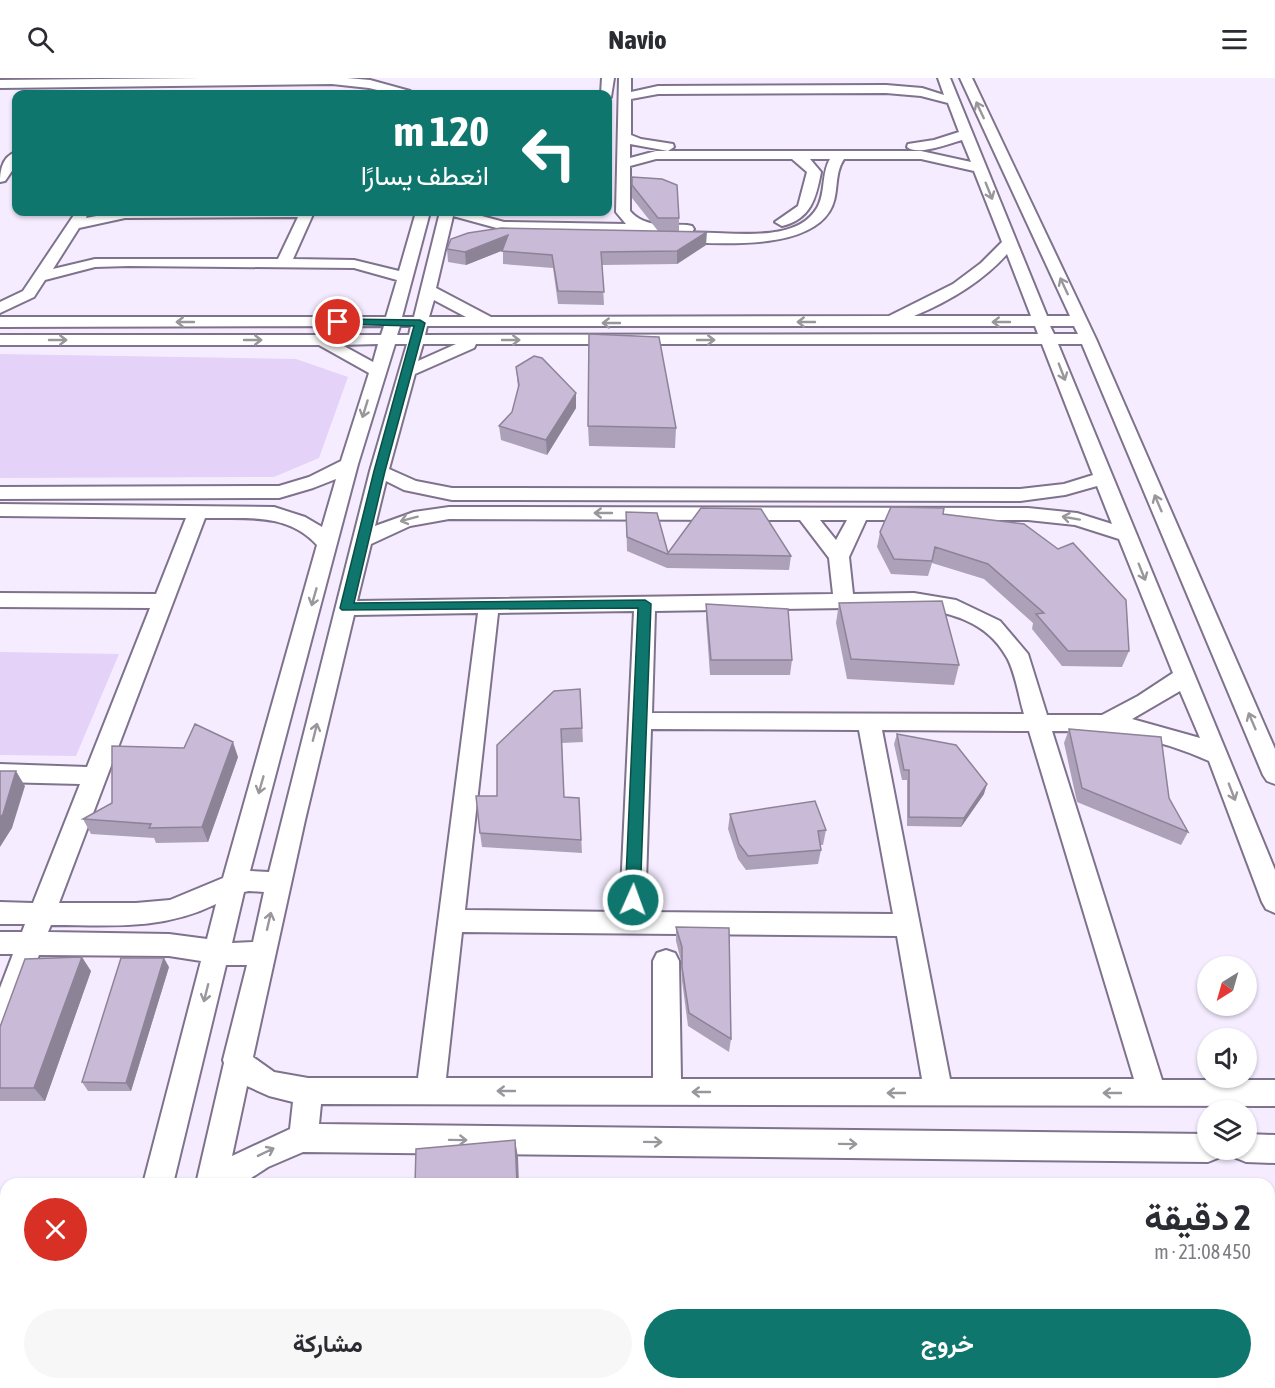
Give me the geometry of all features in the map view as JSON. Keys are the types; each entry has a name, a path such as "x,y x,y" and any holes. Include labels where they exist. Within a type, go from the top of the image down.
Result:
{"street":[{"path":"625,78 623,164 615,204 627,216 646,228"},
{"path":"647,80 671,86 885,85 914,78"},
{"path":"944,78 1103,478 1218,755 1275,902"},
{"path":"966,78 1088,339 1275,775"},
{"path":"97,90 197,80 332,80 370,84 392,90"},
{"path":"624,97 671,86 762,80 831,80 885,85 954,101"},
{"path":"0,84 142,86 163,90"},
{"path":"252,90 330,88 344,90"},
{"path":"624,137 676,151 840,155 918,151 967,134"},
{"path":"623,164 638,158 676,151 918,151 980,168"},
{"path":"484,237 503,231 568,227 754,229 775,225 804,210 809,200 814,172 811,166 795,155"},
{"path":"466,216 503,231 761,238 786,233 807,225 822,214 828,202 831,167 840,155"},
{"path":"0,178 12,162"},
{"path":"813,179 825,176 830,180"},
{"path":"0,308 29,294 80,216"},
{"path":"74,225 110,216"},
{"path":"284,263 305,216"},
{"path":"160,1178 234,882 349,464 403,285 398,253 421,216"},
{"path":"211,1178 277,885 379,471 418,331 446,216"},
{"path":"568,227 585,216"},
{"path":"885,322 932,303 962,285 993,261 1010,241"},
{"path":"437,251 458,242"},
{"path":"59,249 95,263"},
{"path":"41,277 95,263 354,264 398,253"},
{"path":"354,264 403,285"},
{"path":"338,322 378,306 403,285"},
{"path":"428,290 459,308 498,323"},
{"path":"29,294 54,322"},
{"path":"418,331 482,340 1046,330 1080,321"},
{"path":"0,322 338,322 390,331"},
{"path":"0,340 316,340 390,331 418,331 498,323 885,322 1046,330 1088,339"},
{"path":"316,340 349,354 377,371"},
{"path":"406,372 442,354 482,340"},
{"path":"0,493 279,492 305,486 349,464"},
{"path":"379,471 450,503 805,513 1028,514 1077,519 1127,535"},
{"path":"362,541 381,530 450,503 1020,495 1065,489 1103,478"},
{"path":"1020,495 1028,514"},
{"path":"0,510 274,513 298,519 316,530 328,545"},
{"path":"0,1023 198,511"},
{"path":"805,513 839,557"},
{"path":"844,601 839,557 848,534 861,513"},
{"path":"0,600 163,601"},
{"path":"346,608 844,601 924,602 956,607 993,627 1017,654 1152,1093"},
{"path":"632,923 645,604"},
{"path":"430,1091 489,606"},
{"path":"1103,723 1144,705 1185,676"},
{"path":"640,721 1103,723 1142,728 1181,739 1218,755"},
{"path":"869,721 939,1093"},
{"path":"0,773 96,776"},
{"path":"0,913 136,914 170,911 204,900 234,882 257,879 277,885"},
{"path":"451,921 908,925"},
{"path":"0,943 169,945 216,953 243,955 262,953"},
{"path":"666,961 667,1092"},
{"path":"237,1060 253,1077 276,1087 308,1091 1275,1094"},
{"path":"303,1138 308,1091"},
{"path":"224,1178 238,1166 270,1149 303,1138 1197,1148"},
{"path":"1257,1148 1275,1149"}],"shaded area":[{"path":"0,354 296,359 348,377 319,458 274,477 0,478"},
{"path":"0,652 119,654 76,756 0,755"}],"building":[{"path":"632,177 662,179 677,185 679,218 658,218 632,185"},
{"path":"501,228 707,232 677,251 601,252 604,292 558,291 552,255 502,251 508,235 465,252 447,249 451,239 468,233"},
{"path":"589,334 659,337 676,428 588,426"},
{"path":"534,356 542,358 576,393 546,440 499,426 512,412 519,385 516,367"},
{"path":"891,507 944,508 943,514 1024,524 1058,549 1073,543 1126,600 1129,651 1068,651 1036,614 1044,613 988,564 935,547 932,561 894,559 880,532"},
{"path":"701,508 761,509 791,556 667,554 627,537 626,512 657,513 668,553"},
{"path":"942,601 959,665 851,659 839,603"},
{"path":"706,604 788,609 792,660 711,660"},
{"path":"580,689 582,728 561,729 564,797 579,798 581,840 480,833 476,796 497,796 497,745 554,691"},
{"path":"195,724 233,742 202,827 149,828 151,824 83,819 112,803 112,746 184,748"},
{"path":"1069,729 1161,737 1169,798 1188,832 1082,788"},
{"path":"897,734 956,745 987,784 964,818 909,817 909,770 904,770"},
{"path":"0,771 16,771 0,818"},
{"path":"815,801 826,830 818,831 821,850 748,856 739,844 730,814"},
{"path":"676,927 729,928 731,1039 689,1013 682,967 682,947"},
{"path":"82,957 34,1088 0,1088 0,1027 25,959"},
{"path":"121,958 164,958 126,1083 82,1082"},
{"path":"515,1140 517,1178 415,1178 416,1149"}],"route":[{"path":"338,322 420,323 379,471 346,608 645,604 633,900"}]}
